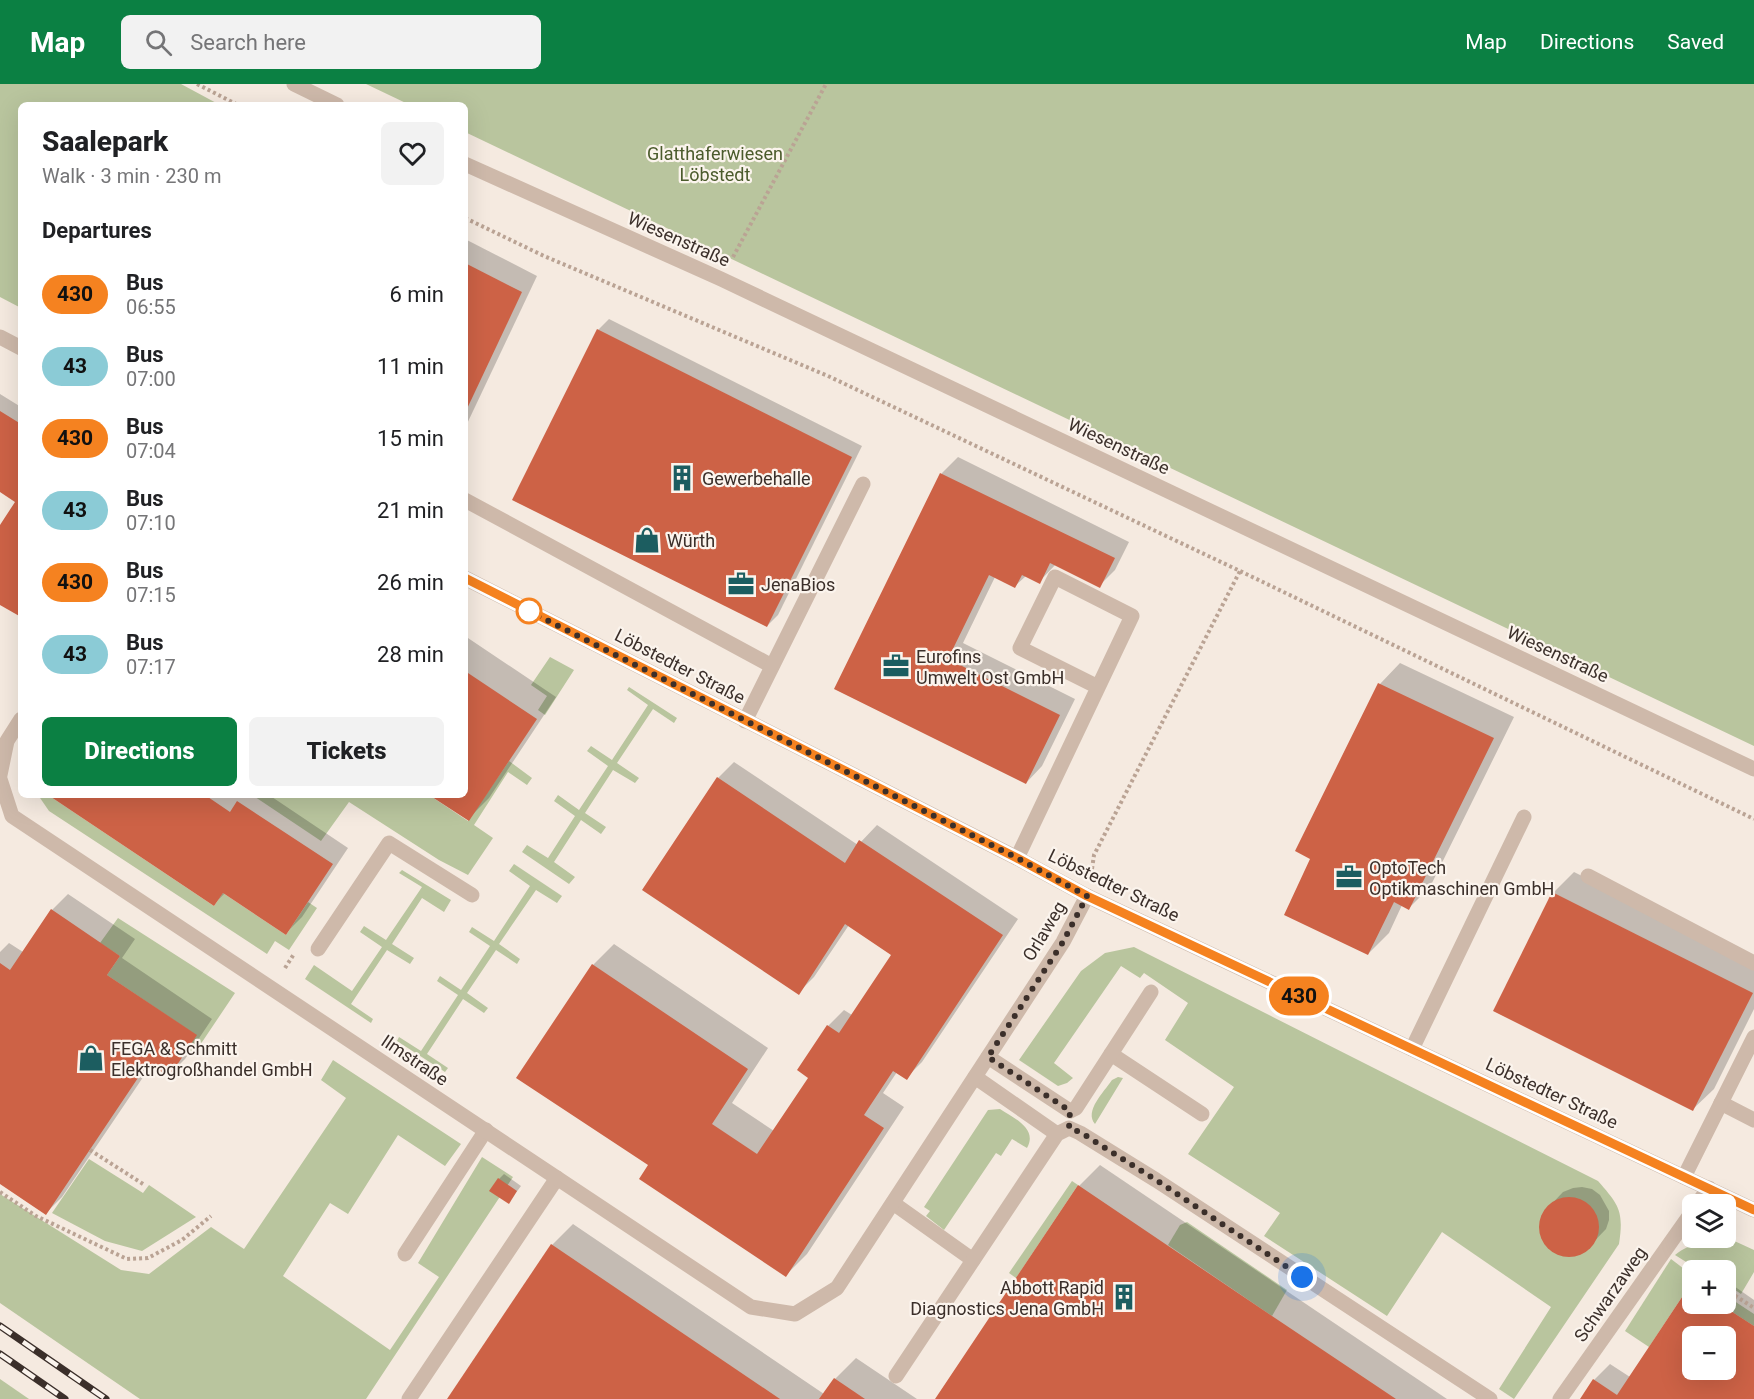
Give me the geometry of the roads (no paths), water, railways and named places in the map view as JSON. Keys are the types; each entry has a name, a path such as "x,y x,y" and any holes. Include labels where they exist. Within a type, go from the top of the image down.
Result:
{"street":[{"path":"294,84 331,102"},
{"name":"Wiesenstraße","path":"468,165 722,279 1754,769"},
{"path":"0,337 18,346"},
{"path":"745,721 863,484"},
{"path":"468,502 772,666"},
{"path":"1017,858 1132,616 1055,578 1020,648 1098,687"},
{"name":"Löbstedter Straße","path":"468,580 1017,858 1087,896 1754,1210"},
{"name":"Ilmstraße","path":"18,724 7,741 0,777 6,818 272,989 751,1307 795,1314 837,1288"},
{"path":"1412,1049 1524,817"},
{"path":"318,949 389,843 472,895"},
{"path":"1588,876 1754,963"},
{"name":"Orlaweg","path":"837,1288 1063,942 1087,896"},
{"path":"897,1376 973,1260 1063,1131 1070,1111 1076,1108 1151,992"},
{"path":"1684,1177 1754,1037"},
{"path":"1111,1054 1202,1114"},
{"path":"988,1057 1070,1111"},
{"path":"975,1077 1063,1131 1080,1132 1490,1399"},
{"path":"1721,1103 1754,1119"},
{"path":"405,1254 486,1130"},
{"path":"409,1399 557,1178"},
{"path":"1704,1194 1709,1188"},
{"path":"893,1203 973,1260"},
{"name":"Schwarzaweg","path":"1560,1399 1682,1226"}],"railway":[{"path":"0,1326 106,1399"},
{"path":"0,1354 65,1399"}],"place":[{"name":"Gewerbehalle","path":"682,478"},
{"name":"Würth","path":"647,540"},
{"name":"JenaBios","path":"741,584"},
{"name":"Eurofins Umwelt Ost GmbH","path":"896,666"},
{"name":"OptoTech Optikmaschinen GmbH","path":"1349,877"},
{"name":"FEGA & Schmitt Elektrogroßhandel GmbH","path":"91,1058"},
{"name":"Abbott Rapid Diagnostics Jena GmbH","path":"1124,1297"}],"park label":[{"name":"Glatthaferwiesen Löbstedt","path":"715,163"}]}
